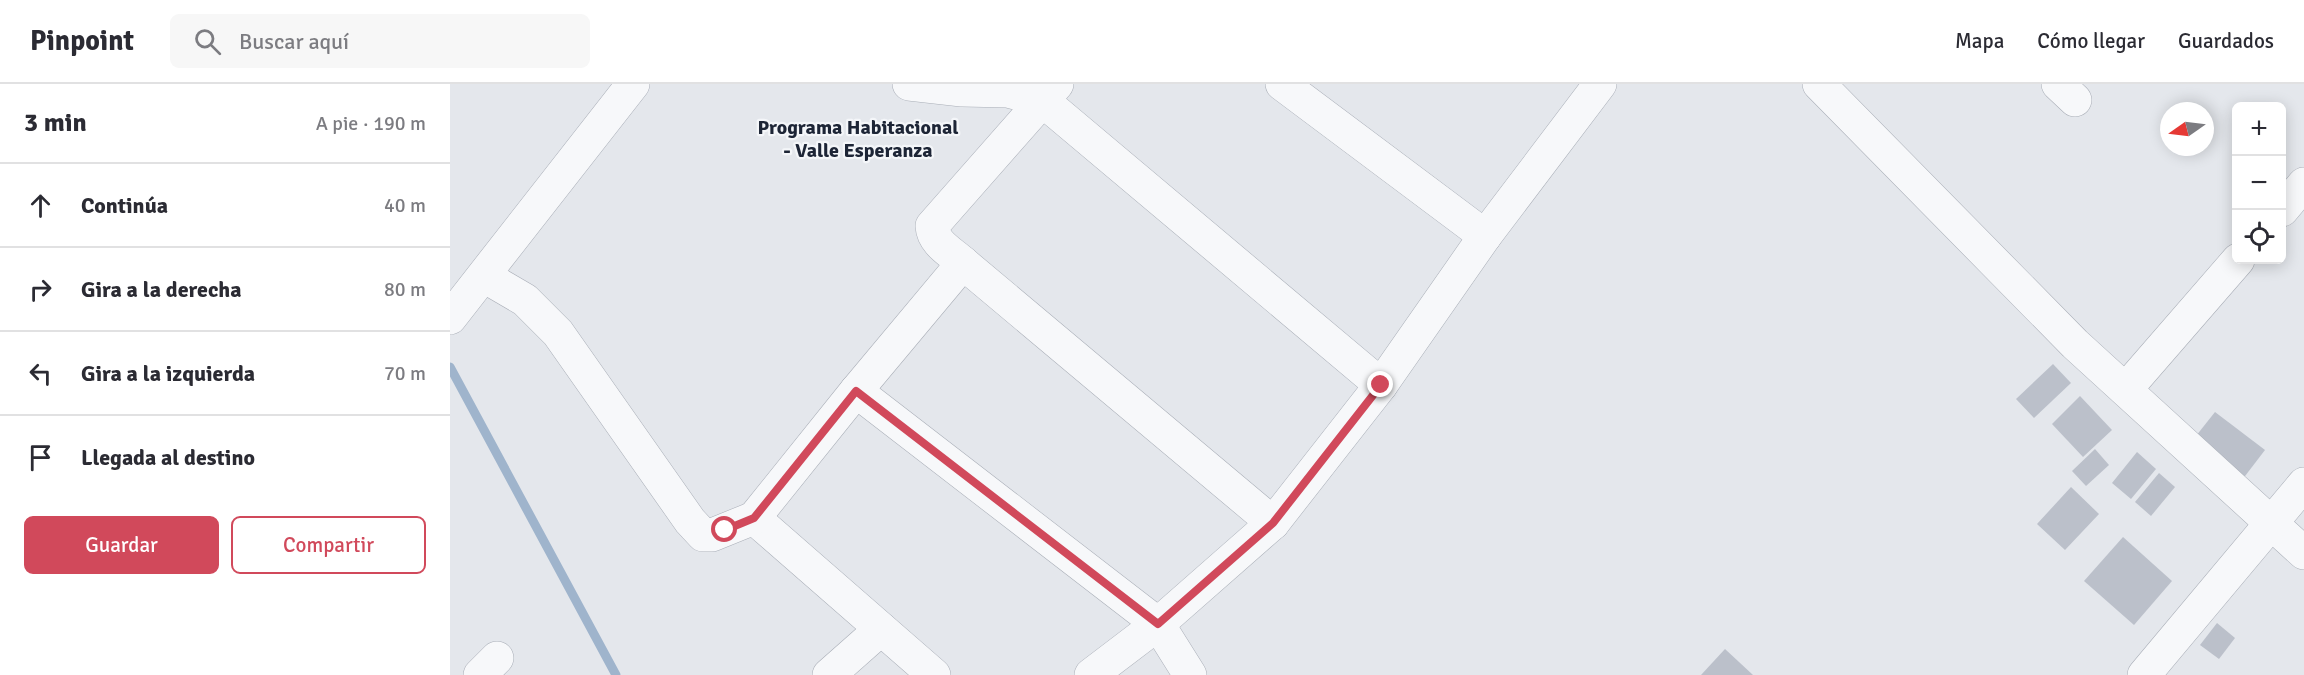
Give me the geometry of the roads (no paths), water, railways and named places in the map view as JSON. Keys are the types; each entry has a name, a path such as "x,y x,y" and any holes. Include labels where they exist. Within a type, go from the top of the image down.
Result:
{"street":[{"path":"454,313 633,84"},
{"path":"909,84 962,90 1050,92 1381,385"},
{"path":"1282,84 1485,236"},
{"path":"1819,84 2075,344 2304,553"},
{"path":"1091,675 1158,624 1273,523 1381,385 1586,89"},
{"path":"1050,92 932,226 936,240 1273,523"},
{"path":"2286,205 2304,184"},
{"path":"484,276 525,300 558,333 690,521 703,535 712,535 754,518 963,263"},
{"path":"2126,389 2235,264"},
{"path":"856,391 1158,624 1190,675"},
{"path":"2144,675 2304,484"},
{"path":"754,518 934,675"},
{"path":"829,675 881,629"}],"waterway":[{"path":"450,367 616,675"}],"district":[{"name":"Programa Habitacional - Valle Esperanza","path":"858,138"}]}
